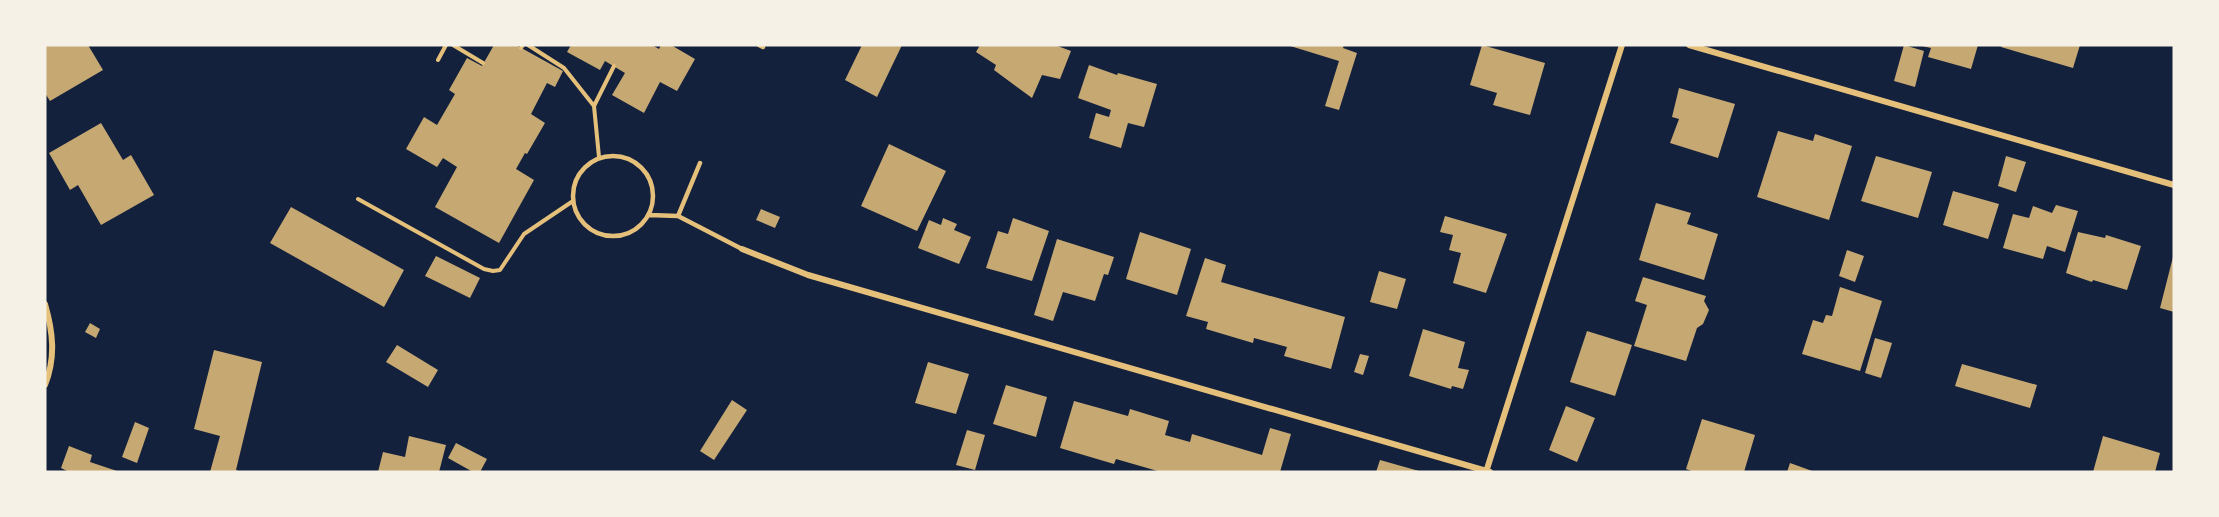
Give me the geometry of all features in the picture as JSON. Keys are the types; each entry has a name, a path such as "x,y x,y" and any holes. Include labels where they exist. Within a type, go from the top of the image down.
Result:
{"street":[{"path":"742,249 808,275 1488,472 1622,45"},
{"path":"1689,45 2174,185"},
{"path":"45,304 53,341 45,385"}],"lane":[{"path":"614,155 627,158 639,165 648,175 653,188 653,202 649,215 642,225 631,232 619,236 606,236 584,224 577,213 573,201 573,188 579,175 599,157 614,155"},
{"path":"678,216 700,163"},
{"path":"649,215 678,216 742,249"}],"path":[{"path":"438,60 446,45"},
{"path":"453,45 483,63"},
{"path":"528,45 564,68 594,105"},
{"path":"599,157 594,105 614,66"},
{"path":"358,199 493,271 500,270 524,234 573,201"}],"building":[{"path":"45,45 88,45 103,70 50,101 45,93"},
{"path":"494,45 516,45 563,71 555,87 547,83 531,114 545,123 516,169 534,180 499,243 435,207 457,167 443,158 437,167 406,149 424,117 437,125 455,94 449,90 467,58 482,66"},
{"path":"571,45 652,45 659,49 661,45 671,45 695,59 677,91 660,82 644,113 612,95 625,73 605,61 600,70 567,52"},
{"path":"862,45 902,45 877,97 845,80"},
{"path":"980,45 1055,45 1071,51 1060,79 1042,75 1032,98 994,70 996,65 976,52"},
{"path":"1287,45 1344,45 1343,48 1357,53 1339,110 1325,106 1339,61"},
{"path":"1482,45 1545,63 1530,115 1493,105 1497,93 1470,85"},
{"path":"1904,45 1924,51 1915,87 1894,81"},
{"path":"1978,45 1971,69 1928,57 1931,48 1922,46"},
{"path":"2002,45 2080,45 2073,68 2001,47"},
{"path":"1089,65 1117,75 1118,73 1157,84 1144,127 1128,123 1121,148 1089,138 1096,113 1109,117 1111,110 1078,98"},
{"path":"1679,88 1735,104 1718,158 1670,143 1679,119 1672,117"},
{"path":"101,123 123,160 131,155 154,195 101,225 78,185 70,190 49,153"},
{"path":"1778,131 1813,141 1815,134 1852,146 1829,220 1757,197"},
{"path":"889,144 946,171 917,231 861,206"},
{"path":"1876,156 1932,172 1918,218 1861,201"},
{"path":"2006,156 2026,162 2016,192 1998,186"},
{"path":"1953,191 1999,204 1988,239 1943,225"},
{"path":"1656,203 1691,213 1687,224 1718,234 1704,280 1639,260"},
{"path":"2056,205 2078,211 2065,252 2047,246 2043,259 2003,248 2013,214 2029,218 2033,206 2052,213"},
{"path":"291,207 404,270 384,307 270,243"},
{"path":"761,209 780,217 775,228 756,220"},
{"path":"1445,216 1507,234 1486,293 1453,283 1461,253 1449,250 1453,235 1440,232"},
{"path":"943,218 957,224 954,230 971,237 959,264 918,248 929,220 941,225"},
{"path":"1013,218 1049,231 1032,281 986,268 998,231 1008,234"},
{"path":"1140,232 1191,249 1177,295 1126,279"},
{"path":"2078,232 2105,238 2106,235 2141,246 2127,290 2066,273"},
{"path":"1057,239 1114,257 1108,275 1104,274 1095,301 1063,292 1053,321 1034,315"},
{"path":"1847,250 1864,256 1855,282 1839,276"},
{"path":"436,256 480,278 470,298 425,276"},
{"path":"1205,258 1226,265 1221,282 1345,317 1331,369 1284,356 1287,347 1254,338 1253,343 1206,329 1208,322 1186,316"},
{"path":"2174,258 2174,312 2160,308"},
{"path":"1379,271 1406,279 1397,309 1370,302"},
{"path":"1643,277 1706,296 1704,301 1709,310 1703,324 1697,328 1686,361 1634,346 1647,305 1635,301"},
{"path":"1840,287 1882,301 1860,371 1802,354 1813,320 1823,323 1826,315 1832,316"},
{"path":"90,323 100,329 96,338 85,332"},
{"path":"1423,329 1465,342 1458,368 1469,370 1463,389 1452,386 1451,389 1409,376"},
{"path":"1587,331 1632,345 1615,396 1570,382"},
{"path":"1875,338 1892,343 1881,378 1865,373"},
{"path":"397,345 438,370 428,387 386,362"},
{"path":"214,350 262,362 236,470 241,472 210,472 220,436 194,429"},
{"path":"1360,354 1369,356 1363,375 1354,372"},
{"path":"928,362 969,374 956,414 915,403"},
{"path":"1962,364 2037,385 2030,408 1955,386"},
{"path":"1006,385 1047,397 1036,437 993,424"},
{"path":"732,400 747,410 714,460 700,451"},
{"path":"1074,401 1128,416 1130,409 1169,421 1165,435 1190,442 1192,434 1262,455 1270,428 1291,434 1280,472 1161,472 1116,459 1114,464 1060,448"},
{"path":"1566,406 1595,418 1577,462 1549,450"},
{"path":"1702,419 1755,435 1744,472 1694,472 1686,469"},
{"path":"135,422 149,428 137,463 122,457"},
{"path":"967,430 985,435 975,470 956,465"},
{"path":"409,436 446,445 439,472 378,472 383,452 405,457"},
{"path":"2103,436 2160,453 2155,472 2093,472"},
{"path":"456,443 487,459 480,472 473,472 448,458"},
{"path":"69,446 92,455 90,462 120,472 69,472 61,468"},
{"path":"1380,460 1419,471 1419,472 1376,472"},
{"path":"1790,463 1815,472 1787,472"}]}
